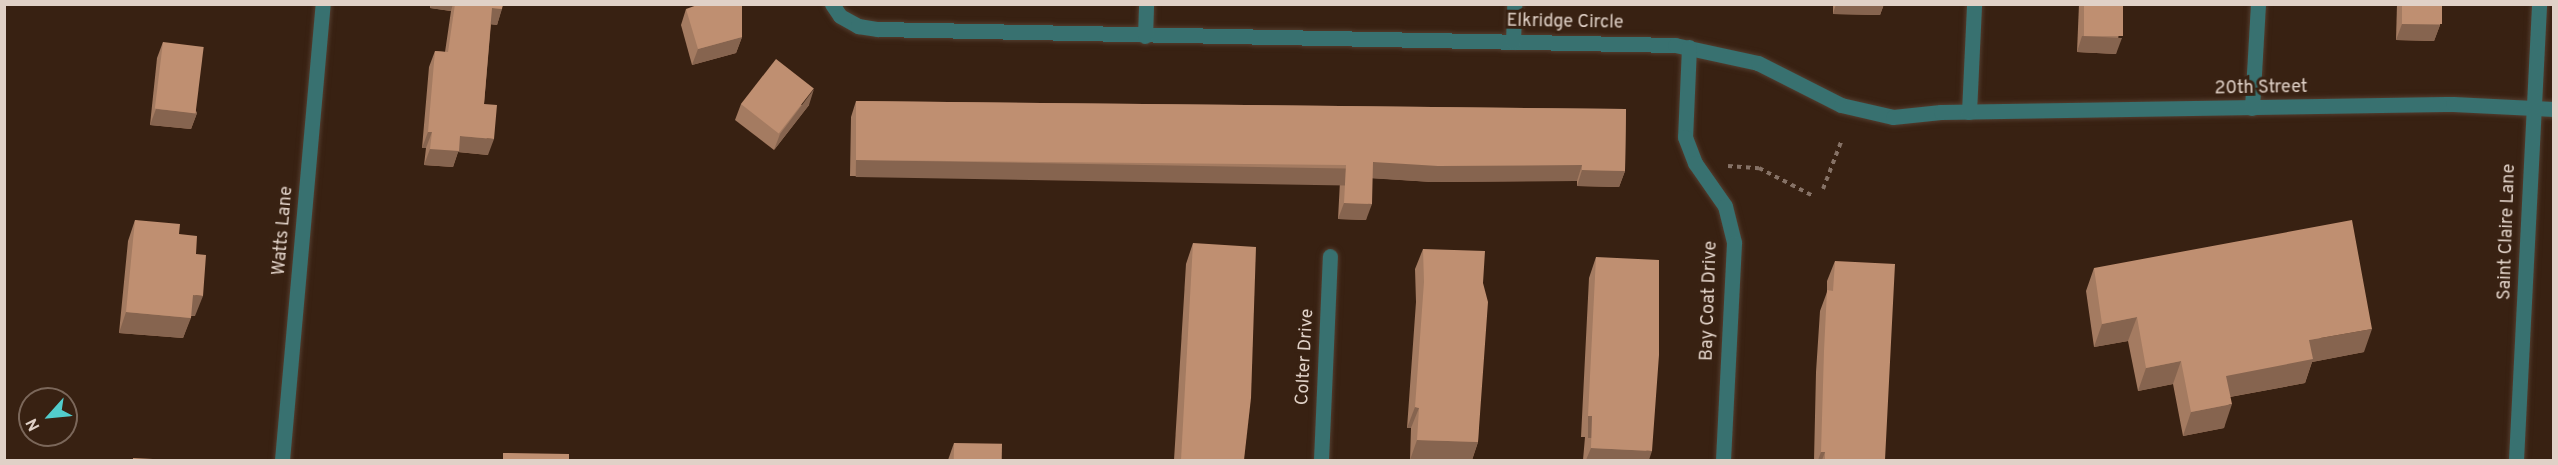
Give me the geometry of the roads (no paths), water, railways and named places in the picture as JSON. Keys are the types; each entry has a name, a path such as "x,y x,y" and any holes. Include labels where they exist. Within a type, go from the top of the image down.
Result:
{"street":[{"name":"Watts Lane","path":"282,460 323,4"},
{"name":"Elkridge Circle","path":"832,4 840,16 858,26 878,28 1689,47 1758,63 1841,105 1874,114 1902,117 1969,112"},
{"path":"1145,36 1146,4"},
{"path":"1513,42 1514,4"},
{"path":"1969,112 1974,4"},
{"path":"2252,108 2258,4"},
{"name":"Saint Claire Lane","path":"2516,460 2540,4"},
{"name":"Bay Coat Drive","path":"1689,47 1685,137 1695,163 1725,206 1734,243 1723,460"},
{"name":"20th Street","path":"1969,112 2453,104 2553,109"},
{"name":"Colter Drive","path":"1321,460 1330,256"}]}
